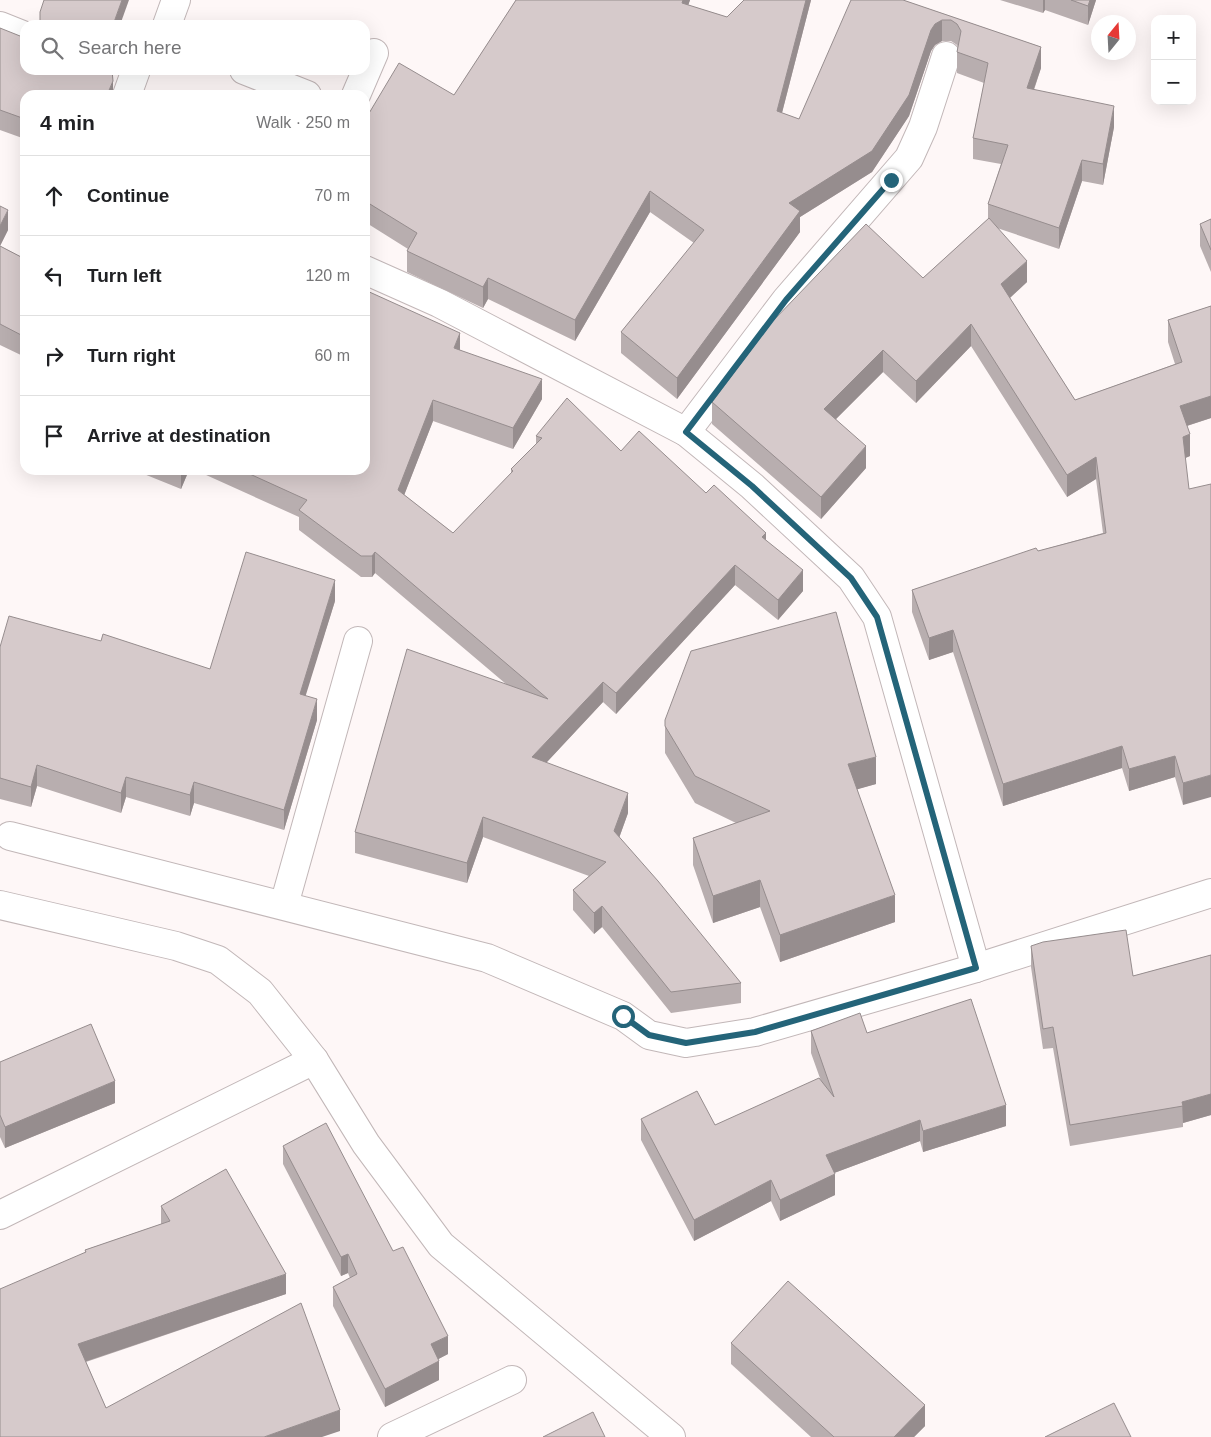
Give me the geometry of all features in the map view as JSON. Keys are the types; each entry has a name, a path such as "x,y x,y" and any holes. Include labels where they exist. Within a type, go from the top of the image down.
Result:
{"street":[{"path":"169,20 176,0"},
{"path":"0,26 20,34"},
{"path":"370,62 374,53"},
{"path":"686,432 786,300 909,158 923,127 946,56"},
{"path":"257,75 294,90"},
{"path":"358,90 365,75"},
{"path":"370,272 438,303 686,432 752,486 851,578 877,617 976,968"},
{"path":"284,905 358,641"},
{"path":"10,836 487,958 623,1016 649,1035 686,1043 755,1032 976,968 1211,893"},
{"path":"0,905 176,946 218,960 260,992 314,1060 366,1144 440,1245 671,1437"},
{"path":"2,1210 314,1060"},
{"path":"392,1437 512,1380"}],"building":[{"path":"44,0 122,0 115,20 40,20 40,12"},
{"path":"516,0 683,0 682,3 727,17 744,0 806,0 777,111 799,119 851,0 903,0 1041,47 1027,88 1114,106 1103,164 1082,160 1059,228 988,204 1008,145 973,138 988,63 957,52 961,31 957,24 951,20 942,20 935,24 931,30 909,95 872,151 789,203 800,211 677,378 621,332 704,230 650,191 575,320 488,278 483,287 407,251 417,233 370,204 370,112 399,63 454,95"},
{"path":"1071,0 1090,0 1088,6"},
{"path":"0,28 20,36 20,75 112,75 113,81 109,90 20,90 20,117 0,110"},
{"path":"0,206 8,210 0,226"},
{"path":"989,218 1027,261 1001,284 1075,400 1182,362 1168,320 1211,306 1211,396 1180,406 1190,434 1183,437 1189,489 1211,484 1211,775 1183,783 1175,756 1129,769 1122,746 1003,784 953,630 929,638 912,590 1036,548 1038,551 1106,533 1096,457 1067,475 971,324 916,381 883,350 824,409 866,446 821,497 712,402 772,322 866,224 923,278"},
{"path":"1211,219 1211,250 1200,224"},
{"path":"0,246 20,256 20,334 0,324"},
{"path":"370,292 460,333 454,348 542,379 513,428 433,400 398,490 453,533 542,438 536,436 567,398 621,451 639,431 706,493 714,485 766,533 762,537 803,570 778,600 735,565 616,693 603,682 532,757 628,793 614,831 658,881 741,983 671,992 602,906 594,913 573,890 606,862 483,817 467,863 355,832 407,649 548,699 375,552 372,556 361,556 299,510 307,500 252,475 370,475"},
{"path":"246,552 335,580 300,694 317,699 284,810 194,782 190,795 126,777 121,793 37,765 31,787 0,778 0,647 9,616 101,641 103,634 210,669"},
{"path":"836,612 876,757 848,764 895,895 780,935 760,880 713,896 693,838 770,811 695,776 665,726 665,720 691,651"},
{"path":"1126,930 1133,976 1211,955 1211,1094 1182,1102 1183,1106 1070,1125 1053,1027 1043,1029 1031,946 1043,942"},
{"path":"971,999 1006,1105 923,1131 920,1120 826,1155 835,1174 780,1200 771,1180 694,1220 641,1119 697,1091 715,1125 819,1078 834,1097 811,1031 860,1013 867,1033"},
{"path":"91,1024 115,1081 5,1127 0,1115 0,1062"},
{"path":"326,1123 393,1251 403,1247 448,1336 431,1344 439,1361 385,1389 333,1287 357,1274 348,1254 341,1257 283,1146"},
{"path":"226,1169 286,1274 78,1344 106,1408 301,1303 340,1410 264,1437 0,1437 0,1289 86,1252 85,1250 170,1221 161,1206"},
{"path":"788,1281 925,1405 894,1437 834,1437 731,1343"},
{"path":"1114,1403 1131,1437 1045,1437"},
{"path":"593,1412 605,1437 543,1437"}],"route":[{"path":"623,1016 649,1035 686,1043 755,1032 976,968 877,617 851,578 752,486 686,432 786,300 891,180"}]}
